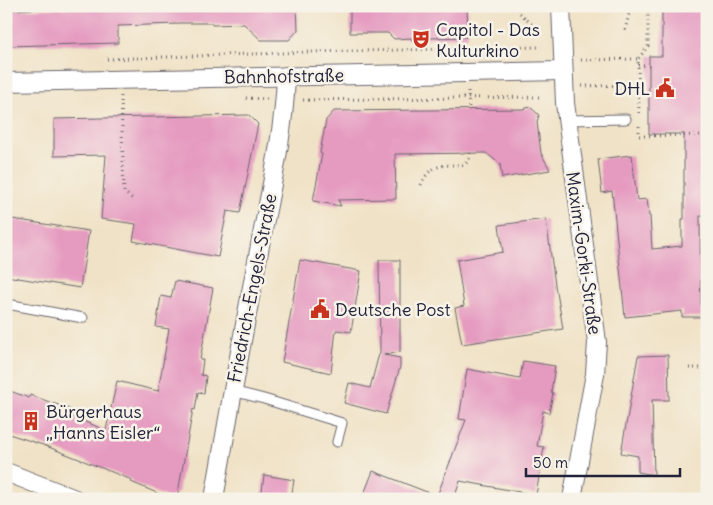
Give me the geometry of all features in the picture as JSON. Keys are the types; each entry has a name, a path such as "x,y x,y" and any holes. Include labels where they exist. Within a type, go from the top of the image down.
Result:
{"street":[{"name":"Maxim-Gorki-Straße","path":"561,6 562,71 567,120 597,342 595,374 572,499"},
{"name":"Bahnhofstraße","path":"6,82 562,71"},
{"name":"Friedrich-Engels-Straße","path":"214,499 232,391 277,155 285,100 286,76"},
{"path":"6,472 75,499"}],"lane":[{"path":"567,120 626,119"},
{"path":"6,307 7,304 83,318"},
{"path":"232,391 342,423 337,442"}],"path":[{"path":"625,30 631,6"},
{"path":"578,86 638,86 638,60 648,46 647,6"},
{"path":"520,13 538,30"},
{"path":"100,59 538,47"},
{"path":"577,60 638,60"},
{"path":"638,65 649,65"},
{"path":"121,117 124,192 134,200"},
{"path":"639,136 700,135"},
{"path":"421,186 428,173 437,167 443,165 465,165 470,153"},
{"path":"689,368 701,368"}],"building":[{"path":"99,6 297,6 298,30 289,40 261,40 244,24 178,23 118,26 118,43 6,46 6,10"},
{"path":"350,6 467,6 468,37 429,38 429,40 412,41 412,38 394,39 388,33 350,33"},
{"path":"662,6 707,6 707,216 700,216 701,317 682,317 682,311 625,317 612,191 602,193 598,159 632,155 637,200 647,199 652,249 682,246 682,219 684,219 684,134 649,134 649,56 662,56"},
{"path":"530,107 539,115 537,122 541,153 550,170 502,178 500,164 486,153 395,154 396,199 338,200 341,206 313,201 326,120 334,111 523,109"},
{"path":"249,115 258,124 240,213 227,211 218,257 133,241 136,224 101,219 106,155 54,156 54,119"},
{"path":"6,218 89,231 80,288 6,276"},
{"path":"546,219 563,329 462,344 455,308 464,306 457,260 503,252 499,225"},
{"path":"300,260 361,271 351,332 336,330 331,373 282,362"},
{"path":"379,260 400,260 400,352 384,355 400,358 400,367 386,414 344,403 349,383 370,388 380,354"},
{"path":"175,281 213,288 200,360 203,360 201,375 206,376 204,393 198,392 195,410 193,409 178,493 169,498 131,482 132,480 46,446 6,433 6,401 10,391 29,398 30,395 72,410 70,416 106,430 117,381 158,391 169,329 156,327 161,296 171,298"},
{"path":"668,355 669,400 652,400 654,475 638,472 638,456 621,453 638,356"},
{"path":"523,361 555,366 549,413 543,411 537,446 544,447 536,495 460,481 454,499 362,499 373,471 437,496 466,420 459,419 467,369 520,379"},
{"path":"264,475 294,480 291,499 261,499"}],"place":[{"name":"Capitol - Das Kulturkino","path":"421,39"},
{"name":"DHL","path":"665,88"},
{"name":"Deutsche Post","path":"320,309"},
{"name":"Bürgerhaus „Hanns Eisler“","path":"31,421"}]}
